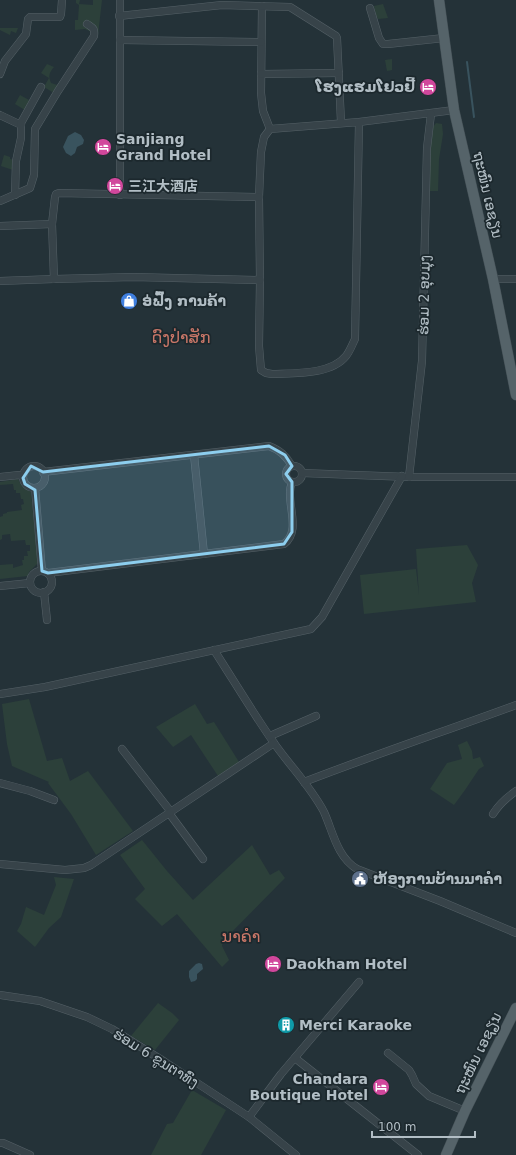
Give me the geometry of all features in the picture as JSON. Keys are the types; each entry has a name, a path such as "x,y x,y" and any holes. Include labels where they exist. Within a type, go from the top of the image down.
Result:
{"main road":[{"name":"ຖະໜົນ ເອຊຽນ","path":"439,0 454,110 493,278 516,395"},
{"name":"ຖະໜົນ ເອຊຽນ","path":"446,1155 465,1111 516,1008"}],"street":[{"path":"0,74 6,62 26,34 28,19 30,17 60,17 62,0"},
{"path":"120,0 120,195"},
{"path":"120,16 222,5 290,7 336,36 338,40 341,122"},
{"path":"262,6 261,93 263,111 270,129"},
{"path":"370,8 379,38 383,44 444,38"},
{"path":"0,201 30,188 34,175 35,129 94,36 95,30 86,24"},
{"path":"120,40 261,42"},
{"path":"261,74 339,73"},
{"path":"15,195 16,161 22,138 21,123 40,87"},
{"path":"359,122 355,340 346,357 334,366 315,371 272,374 266,373 261,370 259,346 260,280 258,197 261,152 264,137 270,129 341,122 359,122 454,110"},
{"name":"ຮ່ອມ 2 ອຸບມຸງ","path":"410,476 422,361 427,148 431,114"},
{"path":"0,115 21,126"},
{"path":"54,279 52,224 56,194 258,197"},
{"path":"0,226 52,224"},
{"path":"0,281 151,277 260,280"},
{"path":"493,278 516,279"},
{"path":"43,472 269,446 285,455 292,466"},
{"path":"194,455 204,554"},
{"path":"31,466 38,467 43,472 45,475 44,482 39,487 31,488 23,481 25,470 31,466"},
{"path":"294,466 300,468 302,473 300,480 292,482 288,479 286,474 287,469 294,466"},
{"path":"302,473 516,477"},
{"path":"0,477 23,476"},
{"path":"0,694 45,687 311,629 322,617 402,476"},
{"path":"35,488 45,572 50,576 52,583 49,589 44,592 36,591 30,583 30,579 34,573 38,571 45,572 284,544 291,536 293,528 290,492 292,482"},
{"path":"0,586 30,583"},
{"path":"44,592 47,620"},
{"path":"214,650 274,743 304,782 323,811 339,849 346,861 351,866 516,933"},
{"path":"304,782 383,752 415,742 516,705"},
{"path":"270,736 316,716"},
{"path":"0,864 65,870 84,868 170,813 274,743"},
{"path":"122,749 203,859"},
{"path":"0,783 30,790 54,800"},
{"path":"493,814 505,798 516,791"},
{"path":"249,1117 295,1058 359,982"},
{"name":"ຮ່ອມ 6 ຂູນຕາທົ່ງ","path":"0,995 40,1001 88,1017 165,1062 249,1117 296,1155"},
{"path":"388,1053 409,1070 416,1084 429,1096 465,1111"},
{"path":"295,1058 418,1155"},
{"path":"0,1143 30,1155"}],"highlighted area":[{"path":"269,446 285,455 292,466 286,474 292,482 292,532 284,544 48,573 42,571 35,490 25,484 23,478 31,466 43,472"}],"green space":[{"path":"76,0 80,0 79,4 93,5 93,0 102,0 98,35 85,29 75,30 75,20 78,20 79,5 76,3"},
{"path":"383,4 388,18 378,19 374,6"},
{"path":"0,28 18,28 16,33 11,31 10,35 0,30"},
{"path":"392,59 392,70 387,71 385,60"},
{"path":"47,64 54,67 50,75 51,83 57,85 60,82 54,93 44,87 49,78 41,73"},
{"path":"20,95 29,100 25,110 15,104"},
{"path":"436,123 442,124 443,134 439,159 438,191 429,191 429,158 433,127"},
{"path":"4,155 14,160 13,170 1,166"},
{"path":"18,479 22,486 31,492 38,563 29,572 28,576 0,579 0,565 13,564 13,568 23,565 22,560 24,560 24,556 28,556 27,551 30,551 30,545 26,545 25,540 11,541 10,534 2,535 2,539 0,540 0,517 7,512 22,510 21,505 24,504 20,493 16,493 16,490 14,490 13,484 0,485 0,482"},
{"path":"467,545 478,565 472,583 476,602 364,614 360,575 416,569 419,595 416,549"},
{"path":"29,699 47,761 62,758 70,781 88,771 133,831 96,855 71,814 48,783 49,782 12,766 7,744 2,704"},
{"path":"195,704 207,724 214,722 239,762 218,776 191,735 173,747 156,727"},
{"path":"467,741 472,751 473,759 480,757 484,766 479,769 454,805 430,789 447,763 462,759 458,745"},
{"path":"142,840 193,900 252,845 270,875 279,870 285,878 223,941 222,946 229,960 222,967 177,914 162,926 135,899 145,889 120,855"},
{"path":"54,877 74,879 61,917 49,928 35,947 17,931 21,924 26,907 44,915 56,885"},
{"path":"158,1003 179,1020 155,1050 131,1036"},
{"path":"192,1090 226,1110 201,1155 151,1155 167,1124 173,1123"}],"water":[{"path":"75,132 81,135 84,140 83,144 77,147 75,153 71,156 66,153 63,147 68,136"},
{"path":"199,963 202,964 203,969 197,974 197,979 191,982 189,971"}],"waterway":[{"path":"467,62 474,117"}],"place":[{"name":"ໂຮງແຮມໂຢວຢີ້","path":"428,87"},
{"name":"Sanjiang Grand Hotel","path":"103,147"},
{"name":"三江大酒店","path":"115,186"},
{"name":"ອ່ຟົ້່ງ ການຄ້າ","path":"129,301"},
{"name":"ຫ້ອງການບ້ານນາຄໍາ","path":"360,879"},
{"name":"Daokham Hotel","path":"273,964"},
{"name":"Merci Karaoke","path":"286,1025"},
{"name":"Chandara Boutique Hotel","path":"381,1087"}],"district":[{"name":"ດົງປ່າສັກ","path":"181,337"},
{"name":"ນາຄຳ","path":"241,936"}]}
